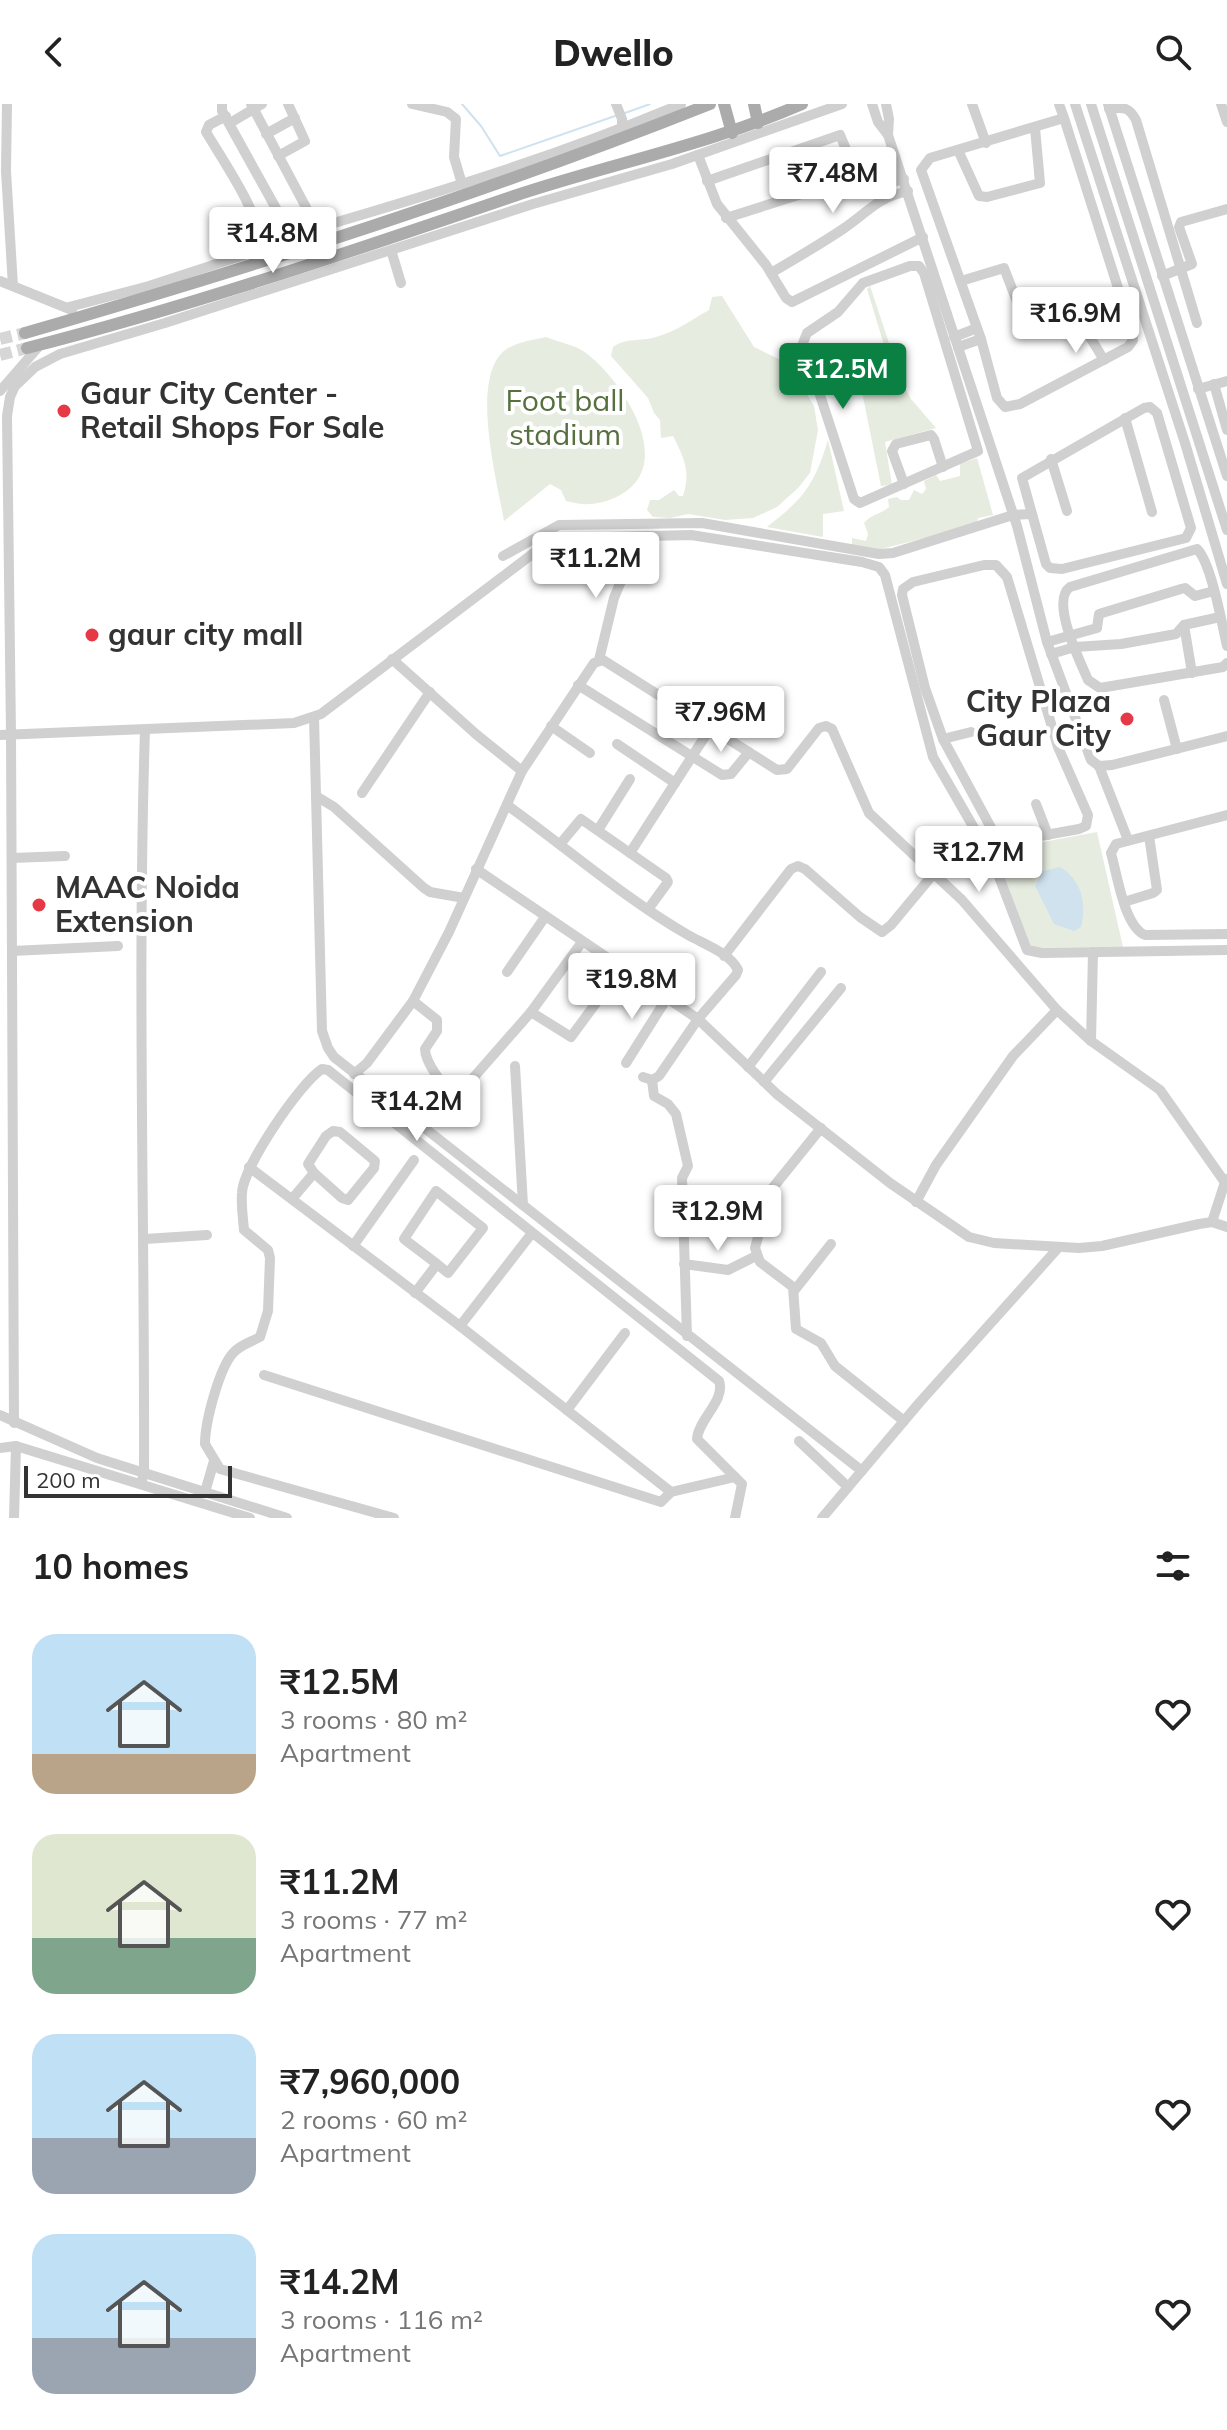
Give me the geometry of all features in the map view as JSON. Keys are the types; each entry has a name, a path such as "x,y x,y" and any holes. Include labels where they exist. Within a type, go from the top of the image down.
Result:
{"main road":[{"path":"25,333 522,170 710,104"},
{"path":"724,104 732,133"},
{"path":"754,104 758,123"},
{"path":"34,346 163,311 444,226 732,133 802,104"},
{"path":"153,326 163,311"}],"street":[{"path":"7,104 6,171 13,286"},
{"path":"222,104 278,212"},
{"path":"278,156 305,141 288,104"},
{"path":"412,104 447,112 456,119 454,157 462,184"},
{"path":"616,104 622,124"},
{"path":"522,170 622,124 681,104"},
{"path":"531,198 698,155 842,104"},
{"path":"872,104 878,122 888,135 923,237 956,352 978,451 860,503 854,499 803,343 807,333 838,312 863,283 910,266 919,266 956,352 1015,521 1051,654 1088,755 1099,766 1128,840"},
{"path":"886,104 888,135"},
{"path":"972,104 986,143"},
{"path":"1059,104 1064,118 1132,332 1133,340 1128,347 1020,404 1005,407 997,398 979,334 921,170 930,158 1064,118"},
{"path":"1075,104 1185,443 1227,584"},
{"path":"1221,104 1227,122"},
{"path":"264,248 258,222 246,196 206,132 209,125 228,120 255,106 266,134 317,228"},
{"path":"1197,323 1129,107 1108,106 1227,476"},
{"path":"1079,116 1092,108 1227,530"},
{"path":"266,134 295,118"},
{"path":"958,150 979,196 987,197 1040,183 1035,128"},
{"path":"707,181 840,135 855,177 862,184 904,179"},
{"path":"698,155 714,199 726,218 771,273 786,298 795,302 923,237"},
{"path":"0,157 6,171"},
{"path":"69,307 149,286 317,228 462,184 507,175"},
{"path":"726,218 855,177"},
{"path":"873,185 877,201"},
{"path":"246,196 264,187"},
{"path":"771,273 850,224 877,201 908,191"},
{"path":"1162,276 1192,264 1179,227 1181,222 1227,209"},
{"path":"7,388 45,360 391,250 444,226"},
{"path":"391,250 401,283"},
{"path":"961,281 1004,268 1023,317"},
{"path":"0,281 69,307 80,317"},
{"path":"1050,327 1076,314 1104,360"},
{"path":"956,352 979,334"},
{"path":"7,388 34,346"},
{"path":"814,378 857,361"},
{"path":"1199,391 1219,387 1227,381"},
{"path":"1219,387 1227,430"},
{"path":"7,388 10,397 7,416 6,735 12,858 14,1423"},
{"path":"1150,407 1157,413 1191,528 1190,534 1186,538 1054,570 1046,564 1022,478 1051,459 1150,407"},
{"path":"1125,418 1152,512"},
{"path":"904,484 892,451 896,444 931,435 943,467"},
{"path":"1051,459 1067,511"},
{"path":"503,556 559,525 702,523 879,554 1032,518"},
{"path":"6,735 294,723 314,717 543,546 567,538 691,535 873,564 882,570 889,584 933,757 993,861 1027,950"},
{"path":"1227,646 1203,555 1197,549 1070,587 1065,590 1061,600 1070,636 1088,680 1100,688 1223,667 1227,663"},
{"path":"354,1074 367,1063 413,1001 522,771 578,685 599,660 614,598 633,552"},
{"path":"984,565 996,565 1007,577 1058,747 1088,815 1088,822 1084,827 1007,842 996,837 943,739 925,688 902,595 906,586 984,565"},
{"path":"1047,642 1097,628 1099,614 1185,588 1195,596 1214,591"},
{"path":"1051,654 1075,647 1121,644 1176,634 1184,625 1220,617"},
{"path":"1184,625 1192,673"},
{"path":"392,659 522,771"},
{"path":"599,660 615,667 777,770 787,769 819,728 826,726 832,729 869,813 935,872 1057,1010 1091,1041 1168,1099 1226,1178 1212,1222"},
{"path":"1041,690 1062,684"},
{"path":"578,685 726,776 749,752"},
{"path":"362,793 430,692"},
{"path":"1164,700 1177,749"},
{"path":"314,717 322,1031 334,1057 862,1471"},
{"path":"551,726 590,753"},
{"path":"630,853 711,727"},
{"path":"141,1484 144,1473 145,1239 141,881 145,730"},
{"path":"943,739 971,732"},
{"path":"1099,766 1227,736"},
{"path":"617,744 675,783"},
{"path":"598,830 630,779"},
{"path":"316,796 334,807 424,888 438,894 464,898"},
{"path":"1036,804 1048,835"},
{"path":"507,805 649,908 724,956 738,970 698,1019 659,1076 647,1078 654,1096 673,1109 688,1166 682,1178 687,1336"},
{"path":"1227,815 1128,840 1116,844 1111,853 1124,902 1139,932 1145,935 1227,934"},
{"path":"561,843 581,819 668,880 649,908"},
{"path":"1124,902 1157,890 1149,836"},
{"path":"12,858 65,856"},
{"path":"724,956 791,869 798,866 882,932 935,872"},
{"path":"476,869 698,1019 764,1082 821,1128 916,1202 969,1237 981,1242 1059,1247 1102,1246 1212,1222 1227,1227"},
{"path":"507,972 545,917"},
{"path":"413,1001 437,1020 437,1031 428,1042 424,1054 446,1086 459,1090 467,1085 531,1012 582,942"},
{"path":"12,951 118,946"},
{"path":"1009,954 1027,950 1036,953 1227,950"},
{"path":"1091,1041 1093,952"},
{"path":"531,1012 571,1037 621,969"},
{"path":"748,1067 821,972"},
{"path":"764,1082 841,988"},
{"path":"626,1063 667,998"},
{"path":"916,1202 936,1165 1013,1056 1057,1010"},
{"path":"515,1066 523,1205"},
{"path":"394,1518 342,1508 220,1469 208,1452 205,1435 227,1361 235,1351 260,1337 268,1311 268,1250 244,1230 241,1192 249,1167 294,1100 314,1075 325,1069 719,1381 720,1391 698,1430 697,1439 742,1484 735,1518"},
{"path":"821,1128 771,1190 755,1248 756,1256 789,1282 794,1291 796,1329 821,1343 835,1366 904,1421"},
{"path":"333,1131 340,1132 375,1161 374,1168 348,1200 314,1173 308,1164 311,1156 333,1131"},
{"path":"353,1246 414,1160"},
{"path":"249,1167 460,1326 671,1492"},
{"path":"292,1199 314,1173"},
{"path":"436,1191 483,1228 448,1273 437,1264 404,1239 436,1191"},
{"path":"460,1326 532,1233"},
{"path":"145,1239 207,1235"},
{"path":"794,1291 831,1244"},
{"path":"822,1518 1059,1247"},
{"path":"684,1264 728,1270 756,1256"},
{"path":"415,1293 437,1264"},
{"path":"567,1410 625,1333"},
{"path":"264,1375 661,1502 671,1492 735,1477"},
{"path":"0,1415 97,1458 287,1518"},
{"path":"799,1441 848,1487"},
{"path":"14,1518 16,1446"},
{"path":"0,1448 16,1446 250,1518"},
{"path":"205,1492 215,1459"}],"green space":[{"path":"870,286 902,382 911,399 936,428 885,442 892,485 881,486 858,372 873,364 891,368 867,289"},
{"path":"722,296 754,347 789,364 814,406 818,430 810,473 777,507 753,518 725,520 688,514 670,518 653,517 647,510 650,500 659,500 674,490 683,496 685,465 673,436 661,438 660,420 648,398 611,356 613,347 670,332 709,310 712,297"},
{"name":"Foot ball stadium","path":"546,337 582,350 616,384 639,426 645,447 643,467 634,485 614,498 585,504 566,501 561,490 550,484 504,521 489,432 489,384 494,365 504,351 519,343"},
{"path":"828,440 844,511 823,514 823,537 767,527 806,490 818,469"},
{"path":"977,458 993,515 978,518 976,525 877,550 852,545 852,538 866,541 868,534 864,523 889,507 888,499 897,497 909,500 914,490 922,494 926,489 924,481 936,475 940,481 960,476 960,464"},
{"path":"1097,832 1123,947 1031,948 994,851"}],"water":[{"path":"1060,867 1073,878 1083,900 1081,927 1074,931 1054,924 1035,886 1043,871"}],"waterway":[{"path":"462,104 500,156 615,116"},
{"path":"625,113 650,104"}],"tunnel":[{"path":"0,339 25,333"},
{"path":"0,355 27,348"}],"place":[{"name":"Gaur City Center - Retail Shops For Sale","path":"64,411"},
{"name":"gaur city mall","path":"92,635"},
{"name":"City Plaza Gaur City","path":"1127,719"},
{"name":"MAAC Noida Extension","path":"39,905"}]}
